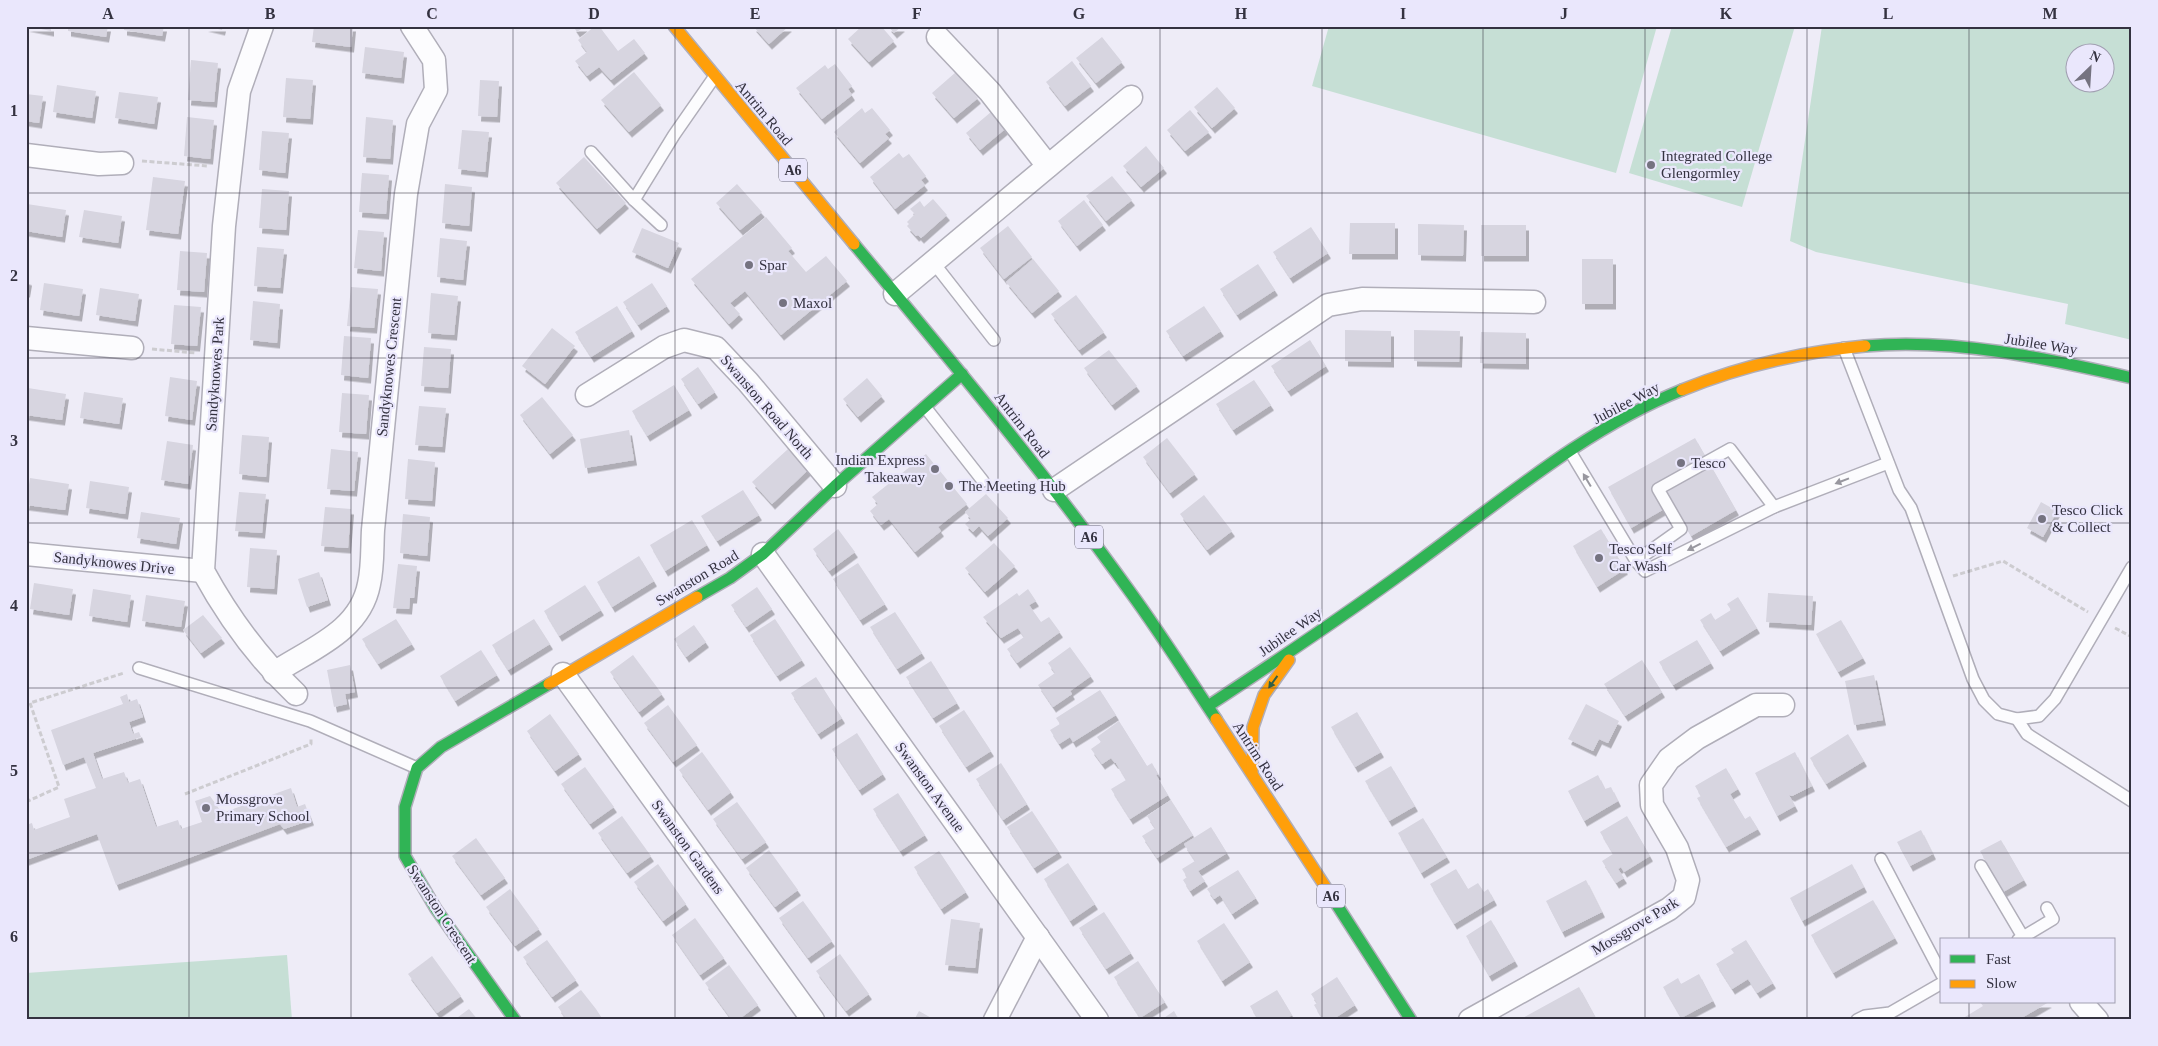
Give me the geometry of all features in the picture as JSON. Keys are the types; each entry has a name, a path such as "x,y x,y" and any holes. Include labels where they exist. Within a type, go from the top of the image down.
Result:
{"street":[{"name":"Sandyknowes Park","path":"203,571 224,226 239,91 262,26"},
{"name":"Sandyknowes Crescent","path":"274,673 334,637 360,611 369,584 372,530 406,194 418,124 436,90 434,60 412,26"},
{"name":"Antrim Road","path":"674,26 962,374 1054,490 1132,594 1252,773 1410,1020"},
{"path":"938,37 990,92 1048,166"},
{"path":"895,294 1131,97"},
{"path":"26,155 99,164 122,163"},
{"path":"1054,490 1328,305 1362,299 1534,302"},
{"path":"26,338 132,348"},
{"name":"Swanston Road North","path":"587,396 664,347 684,340 716,348 748,382 835,486"},
{"name":"Jubilee Way","path":"1208,706 1302,643 1591,438 1649,406 1713,378 1772,360 1844,348 1899,344 1963,347 2067,362 2132,378"},
{"name":"Swanston Road","path":"417,768 441,747 730,578 763,554 835,486 962,374"},
{"name":"Sandyknowes Drive","path":"26,554 203,571"},
{"name":"Swanston Avenue","path":"763,554 1097,1020"},
{"path":"203,571 220,603 274,673 296,694"},
{"path":"1252,773 1253,727 1264,695 1302,643"},
{"name":"Swanston Gardens","path":"563,674 813,1020"},
{"name":"Mossgrove Park","path":"1470,1020 1669,909 1684,897 1688,880 1677,848 1652,805 1651,785 1669,759 1697,738 1756,706 1783,705"},
{"name":"Swanston Crescent","path":"417,768 405,806 405,856 436,909 515,1020"},
{"path":"995,1020 1038,937"}],"lane":[{"path":"634,200 674,135 715,76"},
{"path":"591,152 634,200 661,225"},
{"path":"932,262 994,340"},
{"path":"1844,348 1899,490 1911,508 1973,679 1984,700 1998,714 2018,719 2039,716 2055,699 2132,567"},
{"path":"925,407 983,482"},
{"path":"1636,561 1681,529 1658,489 1730,449 1774,507"},
{"path":"1571,453 1636,561 1645,571 1774,507 1888,463"},
{"path":"139,668 310,721 417,768"},
{"path":"2018,719 2027,734 2132,801"},
{"path":"1881,859 1940,971"},
{"path":"1981,866 2020,938 2053,920 2047,908"},
{"path":"1857,1020 1865,1016 1890,1013 1940,984"}],"path":[{"path":"122,163 135,160 231,168"},
{"path":"132,348 216,355"},
{"path":"1937,581 2003,561 2132,638"},
{"path":"26,802 59,787 30,703 139,668"},
{"path":"186,794 311,744 310,721"}],"green space":[{"path":"1329,26 1657,26 1616,173 1312,86"},
{"path":"1672,26 1795,26 1742,207 1629,173"},
{"path":"1822,26 2132,26 2132,340 2065,324 2068,304 1816,252 1790,241"},
{"path":"287,955 292,1020 26,1020 26,973"}],"building":[{"path":"26,26 51,26 51,31"},
{"path":"68,26 108,26 106,37 68,31"},
{"path":"124,26 164,26 162,36 124,30"},
{"path":"205,26 223,26 222,30"},
{"path":"314,26 353,26 351,47 312,42"},
{"path":"573,26 585,26 577,32"},
{"path":"595,26 599,26 618,51 634,39 645,53 611,80 599,67 587,76 575,61 587,52 578,40"},
{"path":"753,26 789,26 769,44"},
{"path":"862,26 881,26 894,41 869,62 848,39"},
{"path":"888,26 902,26 894,33"},
{"path":"1102,37 1122,62 1096,83 1076,58"},
{"path":"365,47 404,52 401,78 362,73"},
{"path":"191,60 218,63 214,102 188,100"},
{"path":"1072,61 1091,86 1065,106 1046,82"},
{"path":"835,64 852,86 848,89 852,95 822,119 796,88 825,65 828,69"},
{"path":"634,72 661,105 629,132 601,100"},
{"path":"956,72 978,98 954,118 932,93"},
{"path":"286,78 313,80 310,119 283,117"},
{"path":"480,80 499,81 497,117 478,116"},
{"path":"57,85 96,91 92,118 53,112"},
{"path":"1217,87 1235,108 1212,128 1194,107"},
{"path":"119,92 158,97 154,124 115,118"},
{"path":"26,94 43,96 39,123 26,121"},
{"path":"862,108 865,113 872,108 890,130 885,134 889,138 860,163 834,132"},
{"path":"1190,110 1209,132 1185,151 1167,130"},
{"path":"991,112 1005,129 980,150 966,133"},
{"path":"187,117 214,120 210,159 184,156"},
{"path":"366,117 393,120 390,159 363,157"},
{"path":"462,130 489,132 485,172 458,169"},
{"path":"262,131 289,133 285,173 259,170"},
{"path":"1146,146 1164,168 1141,187 1123,166"},
{"path":"899,153 903,158 909,154 926,176 921,180 925,185 895,209 870,177"},
{"path":"584,157 626,203 597,229 556,183"},
{"path":"362,173 389,175 386,214 359,212"},
{"path":"1112,176 1132,200 1106,221 1086,196"},
{"path":"153,177 185,181 178,234 146,230"},
{"path":"445,184 472,187 469,226 442,223"},
{"path":"737,184 762,212 740,230 716,203"},
{"path":"262,189 289,191 286,230 259,228"},
{"path":"933,199 947,215 921,238 918,235 916,236 907,226 909,224 907,222 915,214 910,209 920,201 924,207"},
{"path":"1084,200 1103,225 1077,246 1058,221"},
{"path":"27,204 66,210 62,237 26,231"},
{"path":"84,210 122,216 118,243 79,237"},
{"path":"766,217 792,248 788,251 806,272 826,256 847,281 781,335 745,291 730,303 740,314 729,324 691,279"},
{"path":"1350,223 1395,223 1395,254 1349,254"},
{"path":"1418,224 1464,225 1463,256 1418,255"},
{"path":"1481,225 1526,225 1526,256 1481,256"},
{"path":"1008,226 1032,257 1004,279 980,248"},
{"path":"1311,227 1328,253 1290,278 1273,252"},
{"path":"642,228 679,243 668,268 632,252"},
{"path":"358,230 384,232 381,271 354,268"},
{"path":"440,238 467,241 463,280 437,277"},
{"path":"257,247 284,249 280,288 254,286"},
{"path":"180,251 207,253 204,292 177,290"},
{"path":"1033,259 1059,291 1032,313 1006,282"},
{"path":"1582,259 1613,259 1613,304 1582,304"},
{"path":"1258,264 1275,290 1237,315 1220,289"},
{"path":"26,279 29,280 27,292 26,292"},
{"path":"44,283 83,289 79,316 40,310"},
{"path":"652,283 667,306 638,325 623,302"},
{"path":"351,287 378,289 374,328 347,326"},
{"path":"100,288 139,294 135,321 96,315"},
{"path":"431,293 458,296 454,335 428,333"},
{"path":"1076,295 1104,332 1079,350 1051,314"},
{"path":"253,301 280,304 277,343 250,340"},
{"path":"174,305 201,307 197,346 171,344"},
{"path":"617,306 632,331 591,357 575,332"},
{"path":"1204,306 1221,331 1183,356 1166,331"},
{"path":"552,328 575,346 545,384 522,366"},
{"path":"1345,330 1391,331 1391,362 1345,361"},
{"path":"1414,330 1460,331 1459,362 1414,361"},
{"path":"1481,332 1526,333 1526,364 1480,363"},
{"path":"344,336 371,338 368,378 341,375"},
{"path":"1310,340 1326,366 1288,391 1271,366"},
{"path":"424,347 451,349 448,388 421,386"},
{"path":"1109,350 1137,386 1112,405 1084,368"},
{"path":"698,367 715,392 698,404 681,379"},
{"path":"170,377 197,381 192,420 165,416"},
{"path":"867,378 882,396 858,417 843,399"},
{"path":"1254,380 1271,405 1233,430 1216,404"},
{"path":"674,385 689,410 647,436 632,411"},
{"path":"28,388 66,394 62,420 26,415"},
{"path":"84,392 123,398 119,424 80,418"},
{"path":"342,393 369,395 366,434 339,432"},
{"path":"542,397 573,435 550,454 520,415"},
{"path":"419,406 446,408 442,447 415,445"},
{"path":"629,430 634,460 585,468 580,439"},
{"path":"242,435 269,437 266,477 239,474"},
{"path":"1167,438 1195,474 1170,493 1143,457"},
{"name":"Tesco","path":"1695,438 1736,510 1691,536 1673,504 1631,528 1608,487"},
{"path":"167,441 193,445 188,484 161,480"},
{"path":"331,449 358,452 354,491 327,489"},
{"path":"788,449 808,470 772,504 752,482"},
{"path":"926,454 967,504 938,527 941,531 915,552 889,519 881,525 870,511 878,504 872,497"},
{"path":"408,459 435,462 432,501 405,499"},
{"path":"30,478 69,484 65,510 26,505"},
{"path":"90,481 129,487 125,514 86,508"},
{"path":"743,490 759,515 717,541 701,516"},
{"path":"239,492 266,494 262,533 235,531"},
{"path":"986,494 1008,518 988,536 979,526 973,532 965,524 971,519 965,512"},
{"path":"1204,495 1232,531 1207,550 1180,514"},
{"name":"Tesco Click & Collect","path":"2041,502 2057,511 2043,537 2027,528"},
{"path":"325,507 351,509 348,548 321,546"},
{"path":"141,512 180,518 176,544 137,538"},
{"path":"403,514 430,517 427,556 400,553"},
{"path":"692,520 707,545 665,571 650,545"},
{"path":"838,529 855,552 829,571 813,549"},
{"name":"Tesco Self Car Wash","path":"1601,529 1625,569 1597,587 1573,546"},
{"path":"994,543 1015,566 985,592 965,568"},
{"path":"250,548 277,550 274,589 247,587"},
{"path":"639,556 654,581 612,607 597,582"},
{"path":"858,563 885,604 860,620 833,579"},
{"path":"398,564 417,566 414,598 410,598 409,609 393,608"},
{"path":"319,572 328,600 307,607 298,579"},
{"path":"34,583 73,589 69,615 30,609"},
{"path":"585,585 601,610 559,636 544,611"},
{"path":"757,587 772,609 746,627 731,605"},
{"path":"93,589 131,595 127,622 89,616"},
{"path":"1028,589 1036,601 1029,605 1041,622 1049,617 1060,632 1017,663 1007,649 1024,637 1018,628 1001,638 983,617 1017,593 1019,596"},
{"path":"1768,593 1813,596 1811,625 1766,622"},
{"path":"146,595 185,601 181,627 142,621"},
{"path":"1738,597 1757,628 1720,651 1700,620 1711,613 1715,620 1731,610 1727,604"},
{"path":"895,612 922,653 897,669 870,627"},
{"path":"203,615 222,638 201,653 183,630"},
{"path":"396,619 412,644 378,664 362,639"},
{"path":"534,619 550,644 508,670 492,645"},
{"path":"775,619 802,660 777,676 750,635"},
{"path":"1841,620 1863,658 1838,672 1816,634"},
{"path":"694,625 706,642 686,657 674,639"},
{"path":"1697,640 1711,663 1673,685 1659,662"},
{"path":"1070,647 1091,676 1070,691 1072,694 1053,707 1038,685 1055,673 1048,663"},
{"path":"481,650 497,675 455,701 440,676"},
{"path":"633,655 662,694 639,712 610,672"},
{"path":"1642,660 1662,692 1625,716 1604,684"},
{"path":"931,661 957,703 933,718 906,677"},
{"path":"350,665 355,692 345,694 347,704 334,707 327,670"},
{"path":"1874,675 1883,720 1854,725 1845,681"},
{"path":"816,677 842,718 818,734 791,693"},
{"path":"1100,690 1116,715 1073,742 1070,737 1059,744 1050,730 1060,724 1056,718"},
{"path":"127,694 129,702 137,699 143,717 129,722 133,734 139,732 141,737 93,753 102,779 124,772 128,783 140,779 156,827 178,820 181,829 202,822 195,801 210,796 222,813 291,788 297,807 305,804 311,820 284,829 280,824 116,885 97,834 26,860 26,825 32,823 34,830 70,817 64,799 96,788 84,757 63,765 51,730 123,704 120,697"},
{"path":"1586,704 1619,721 1608,743 1599,739 1593,751 1568,739"},
{"path":"668,705 697,745 673,762 644,723"},
{"path":"964,710 991,751 966,767 939,726"},
{"path":"1357,712 1381,752 1355,767 1331,727"},
{"path":"550,714 579,754 555,771 527,731"},
{"path":"1119,721 1147,766 1152,763 1158,774 1156,775 1168,795 1130,819 1111,789 1126,780 1111,758 1102,764 1091,749 1101,742 1097,737"},
{"path":"857,733 883,774 859,790 832,749"},
{"path":"1848,734 1864,761 1826,784 1810,758"},
{"path":"702,752 731,792 708,810 679,770"},
{"path":"1795,752 1812,786 1792,796 1789,795 1795,806 1777,816 1755,773"},
{"path":"1001,763 1027,804 1003,820 976,779"},
{"path":"1391,766 1415,806 1389,821 1365,781"},
{"path":"585,767 614,807 590,824 561,784"},
{"path":"1726,768 1738,789 1730,794 1745,819 1750,816 1758,829 1726,847 1697,798 1701,796 1695,786"},
{"path":"1598,775 1605,789 1611,787 1618,801 1584,821 1568,791"},
{"path":"898,793 925,835 900,851 873,809"},
{"path":"1171,800 1193,835 1157,858 1142,836 1155,828 1147,816"},
{"path":"737,802 766,842 742,859 713,819"},
{"path":"1032,811 1059,852 1034,868 1007,827"},
{"path":"622,816 651,856 627,873 598,833"},
{"path":"1627,816 1650,856 1624,872 1621,867 1618,869 1624,878 1616,883 1602,861 1613,854 1600,832"},
{"path":"1423,818 1447,857 1421,873 1398,833"},
{"path":"1211,827 1227,853 1198,871 1205,881 1190,891 1183,880 1187,877 1182,869 1195,861 1184,844"},
{"path":"1921,830 1933,854 1910,866 1897,842"},
{"path":"476,838 505,878 481,895 452,856"},
{"path":"2001,840 2024,880 2003,892 1980,851"},
{"path":"769,850 798,890 775,907 746,868"},
{"path":"939,851 966,892 941,909 914,867"},
{"path":"1068,863 1095,904 1070,921 1044,879"},
{"path":"658,864 686,904 663,921 634,882"},
{"path":"1852,864 1864,887 1802,921 1790,898"},
{"path":"1456,869 1468,889 1478,883 1484,892 1488,889 1494,900 1454,924 1430,884"},
{"path":"1238,870 1256,898 1232,914 1220,895 1214,899 1207,889"},
{"path":"1586,880 1602,912 1562,932 1546,901"},
{"path":"510,889 539,929 515,946 486,907"},
{"path":"1873,900 1895,938 1833,973 1811,935"},
{"path":"803,901 832,941 808,958 779,918"},
{"path":"1104,912 1131,953 1106,969 1079,928"},
{"path":"695,918 724,958 700,975 672,935"},
{"path":"951,919 980,923 975,968 945,965"},
{"path":"1491,920 1515,961 1489,976 1466,936"},
{"path":"1224,923 1250,962 1222,981 1197,941"},
{"path":"547,940 576,980 552,997 523,957"},
{"path":"1746,940 1773,983 1757,993 1748,979 1732,989 1716,964 1734,953 1731,949"},
{"path":"840,954 869,994 846,1011 816,971"},
{"path":"432,956 461,996 437,1013 408,974"},
{"path":"1138,961 1165,1002 1140,1018 1114,977"},
{"path":"729,965 758,1005 738,1020 732,1020 705,983"},
{"path":"1699,974 1713,1001 1681,1018 1663,987 1678,978 1681,984"},
{"path":"1337,977 1355,1005 1332,1020 1323,1020 1314,1005 1317,1003 1311,994"},
{"path":"1579,987 1597,1020 1519,1020"},
{"path":"581,990 603,1020 567,1020 558,1007"},
{"path":"1277,990 1292,1015 1284,1020 1258,1020 1250,1006"},
{"path":"1982,1004 2046,1004 2018,1020 1960,1020 1983,1006"},
{"path":"469,1009 478,1020 454,1020"},
{"path":"919,1011 935,1020 914,1020"},
{"path":"1174,1011 1179,1020 1161,1020"}],"traffic: fast":[{"path":"854,244 961,373 1065,504 1142,608 1216,719"},
{"path":"1865,346 1898,344 1966,347 2066,363 2132,378"},
{"path":"697,597 730,578 763,554 835,486 962,374"},
{"path":"1208,706 1370,596 1516,488 1580,444 1613,424 1682,390"},
{"path":"515,1020 436,909 405,856 405,807 417,768 441,747 549,684"},
{"path":"1330,894 1411,1020"}],"traffic: slow":[{"path":"674,26 854,244"},
{"path":"1682,390 1704,381 1772,361 1818,352 1865,346"},
{"path":"549,684 697,597"},
{"path":"1252,773 1253,727 1264,695 1289,660"},
{"path":"1216,719 1330,894"}],"place":[{"name":"Integrated College Glengormley","path":"1651,165"},
{"name":"Spar","path":"749,265"},
{"name":"Maxol","path":"783,303"},
{"name":"Tesco","path":"1681,463"},
{"name":"Indian Express Takeaway","path":"935,469"},
{"name":"The Meeting Hub","path":"949,486"},
{"name":"Tesco Click & Collect","path":"2042,519"},
{"name":"Tesco Self Car Wash","path":"1599,558"},
{"name":"Mossgrove Primary School","path":"206,808"}]}
